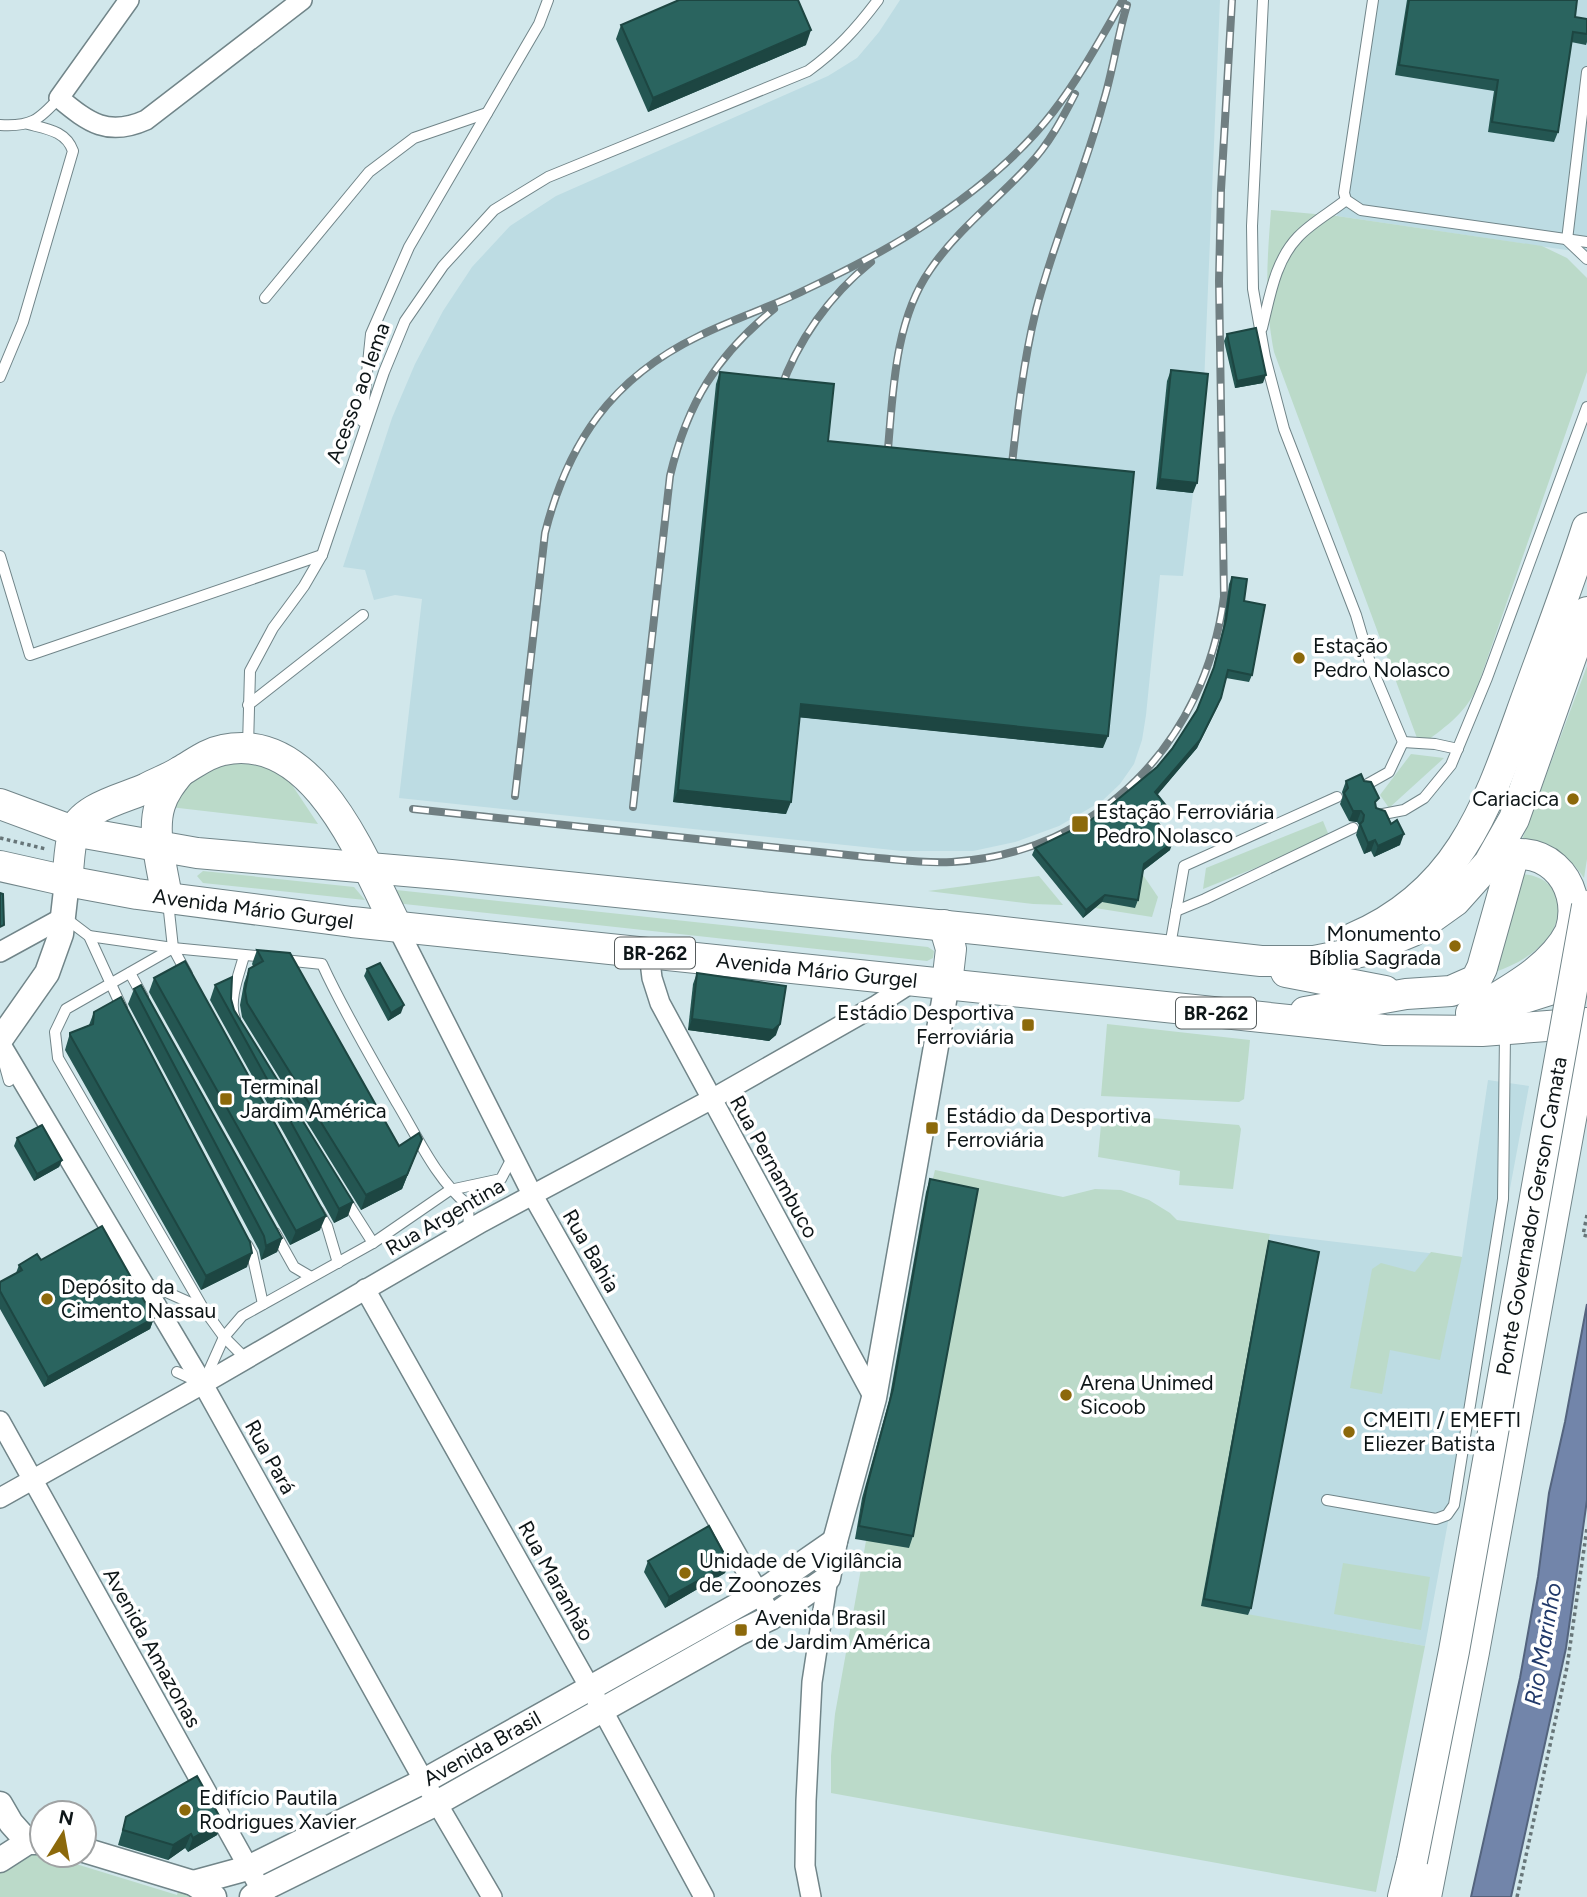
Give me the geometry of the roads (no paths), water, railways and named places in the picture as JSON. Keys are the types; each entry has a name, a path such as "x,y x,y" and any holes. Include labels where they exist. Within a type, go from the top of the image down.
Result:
{"main road":[{"path":"1247,959 1311,953 1363,934 1409,904 1430,886 1463,848 1482,815 1497,780 1587,528"},
{"path":"0,804 74,831 197,853 944,925 1247,959 1288,962 1340,958 1390,942 1413,931 1455,901 1495,860 1514,819 1587,612"},
{"path":"67,881 74,831 84,818 99,806 180,772 199,759 222,750 248,747 271,753 293,765 314,784 340,817 396,925"},
{"path":"167,898 157,822 166,791 180,772"},
{"path":"1471,1013 1514,987 1550,958 1570,934 1576,914 1577,903 1570,882 1557,865 1535,854 1523,853 1495,860"},
{"path":"1270,1018 1406,994 1445,992 1463,988 1476,981 1511,865 1495,860"},
{"name":"Avenida Mário Gurgel","path":"4,869 167,898 352,922 1385,1030"},
{"name":"Ponte Governador Gerson Camata","path":"1404,1897 1454,1651 1587,906"},
{"path":"944,925 951,949 947,984"},
{"path":"1247,959 1301,976 1406,994"},
{"name":"BR-262","path":"1385,1030 1432,1024 1536,996 1565,983 1587,968"},
{"path":"1385,1030 1505,1030 1587,1023"},
{"name":"Ponte Governador Gerson Camata","path":"1426,1897 1474,1652 1587,1031"}],"street":[{"path":"129,0 59,98 95,124 121,129 146,120 302,0"},
{"path":"0,1043 47,973 64,917 67,881"},
{"path":"0,952 64,917"},
{"name":"Rua Bahia","path":"396,925 532,1194 760,1593"},
{"name":"Rua Pernambuco","path":"649,953 652,978 660,1003 710,1100 874,1398"},
{"name":"Rua Argentina","path":"0,1497 203,1384 532,1194 710,1100 914,981"},
{"path":"811,1897 805,1853 811,1693 828,1578 835,1541 874,1398 947,984"},
{"name":"Rua Pará","path":"0,1043 203,1384 424,1781 492,1897"},
{"name":"Rua Maranhão","path":"365,1289 603,1711 704,1897"},
{"name":"Avenida Amazonas","path":"0,1421 248,1868 259,1895"},
{"name":"Avenida Brasil","path":"193,1883 248,1868 424,1781 760,1593 835,1541"},
{"name":"Avenida Brasil","path":"259,1895 437,1803 772,1617 828,1578"},
{"path":"760,1593 772,1617"},
{"path":"0,1804 11,1823 28,1836"},
{"path":"0,1860 28,1846"},
{"path":"98,1854 193,1883 214,1897"}],"lane":[{"path":"360,439 371,334 409,247 539,24 548,0"},
{"name":"Acesso ao Iema","path":"248,747 250,671 273,628 304,586 322,555 360,439 405,321 443,266 494,210 548,177 808,71 834,52 878,0"},
{"path":"1263,0 1252,226 1253,289 1284,429 1356,615 1371,666 1403,742 1389,772 1364,786"},
{"path":"1373,0 1344,193 1346,200 1361,210 1587,242"},
{"path":"1567,240 1587,72"},
{"path":"0,125 28,124 41,118 59,98"},
{"path":"265,298 369,172 414,138 487,113"},
{"path":"0,377 23,322 73,151 70,142 57,131 28,124"},
{"path":"1261,332 1275,277 1284,254 1299,235 1346,200"},
{"path":"1567,240 1587,259"},
{"path":"1378,815 1404,810 1424,798 1451,765 1487,678 1587,407"},
{"path":"0,556 30,655 322,555"},
{"path":"248,705 363,615"},
{"path":"1403,742 1458,749"},
{"path":"1169,950 1184,866 1337,797"},
{"path":"1176,911 1353,828"},
{"path":"167,898 173,948 191,981"},
{"path":"64,917 89,936 322,964 338,999 450,1190 468,1205 469,1230"},
{"path":"89,936 129,1021"},
{"path":"173,948 66,1009 55,1032 58,1058 203,1308 224,1337 246,1359"},
{"path":"241,1030 233,1015 244,956"},
{"path":"130,973 148,1004"},
{"path":"1326,1500 1436,1519 1447,1515 1454,1505 1503,1199 1505,1030"},
{"path":"0,1043 9,1081"},
{"path":"177,1372 203,1384 224,1337 242,1316 373,1243 450,1190 501,1179 513,1157"},
{"path":"340,1190 373,1243"},
{"path":"314,1202 327,1226 338,1262"},
{"path":"269,1223 294,1267 312,1277"},
{"path":"239,1232 252,1254 263,1304"},
{"path":"142,1282 203,1308"}],"water":[{"name":"Rio Marinho","path":"1587,1304 1587,1500 1566,1648 1511,1897 1471,1897 1520,1678 1538,1577 1549,1493"}],"railway":[{"path":"515,796 545,533 567,470 598,416 641,372 668,353 699,336 862,262 917,230 973,191 1024,146 1053,112 1123,0"},
{"path":"413,809 867,857 952,862 1005,854 1054,837 1098,812 1136,780 1169,742 1194,698 1213,649 1224,597 1219,281 1221,190 1232,0"},
{"path":"1011,473 1031,330 1051,258 1095,129 1127,5"},
{"path":"887,460 897,362 909,313 918,291 930,270 952,242 1043,149 1075,94"},
{"path":"780,391 805,337 842,289 871,262"},
{"path":"633,807 670,476 677,450 695,404 720,364 774,309"}],"place":[{"name":"Estação Pedro Nolasco","path":"1299,658"},
{"name":"Cariacica","path":"1573,799"},
{"name":"Estação Ferroviária Pedro Nolasco","path":"1080,824"},
{"name":"Monumento Bíblia Sagrada","path":"1455,946"},
{"name":"Estádio Desportiva Ferroviária","path":"1028,1025"},
{"name":"Terminal Jardim América","path":"226,1099"},
{"name":"Estádio da Desportiva Ferroviária","path":"932,1128"},
{"name":"Depósito da Cimento Nassau","path":"47,1299"},
{"name":"Arena Unimed Sicoob","path":"1066,1395"},
{"name":"CMEITI / EMEFTI Eliezer Batista","path":"1349,1432"},
{"name":"Unidade de Vigilância de Zoonozes","path":"685,1573"},
{"name":"Avenida Brasil de Jardim América","path":"741,1630"},
{"name":"Edifício Pautila Rodrigues Xavier","path":"185,1810"}]}
